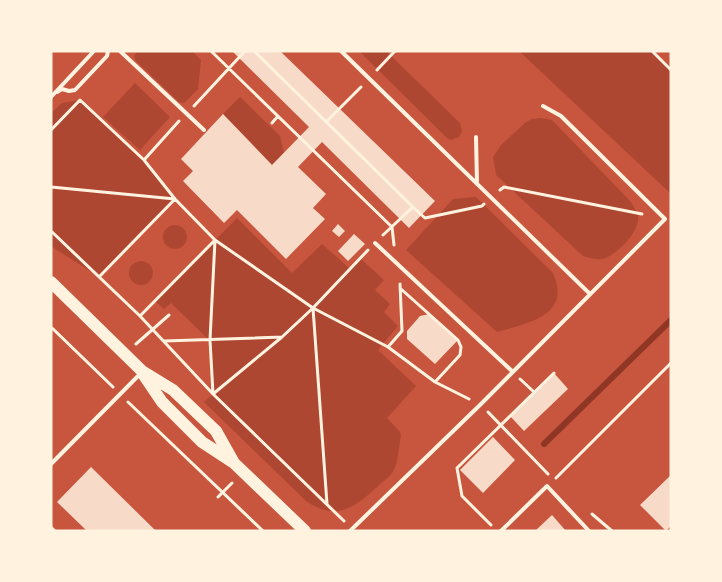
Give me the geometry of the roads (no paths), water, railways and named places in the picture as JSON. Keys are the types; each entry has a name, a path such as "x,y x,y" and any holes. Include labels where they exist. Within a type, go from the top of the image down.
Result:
{"main road":[{"path":"51,282 142,371 173,390 216,431 234,463"},
{"path":"142,371 162,402 202,442 234,463 305,531"}],"lane":[{"path":"51,97 94,51"},
{"path":"56,92 62,89 71,92 75,90 107,56 108,51"},
{"path":"120,51 204,130"},
{"path":"341,51 590,294"},
{"path":"351,530 480,405 665,219 561,116 543,106"},
{"path":"476,137 477,184"},
{"path":"375,243 513,372"},
{"path":"51,464 142,371"},
{"path":"501,531 547,486 589,531"}],"waterway":[{"path":"544,444 671,320"}]}
